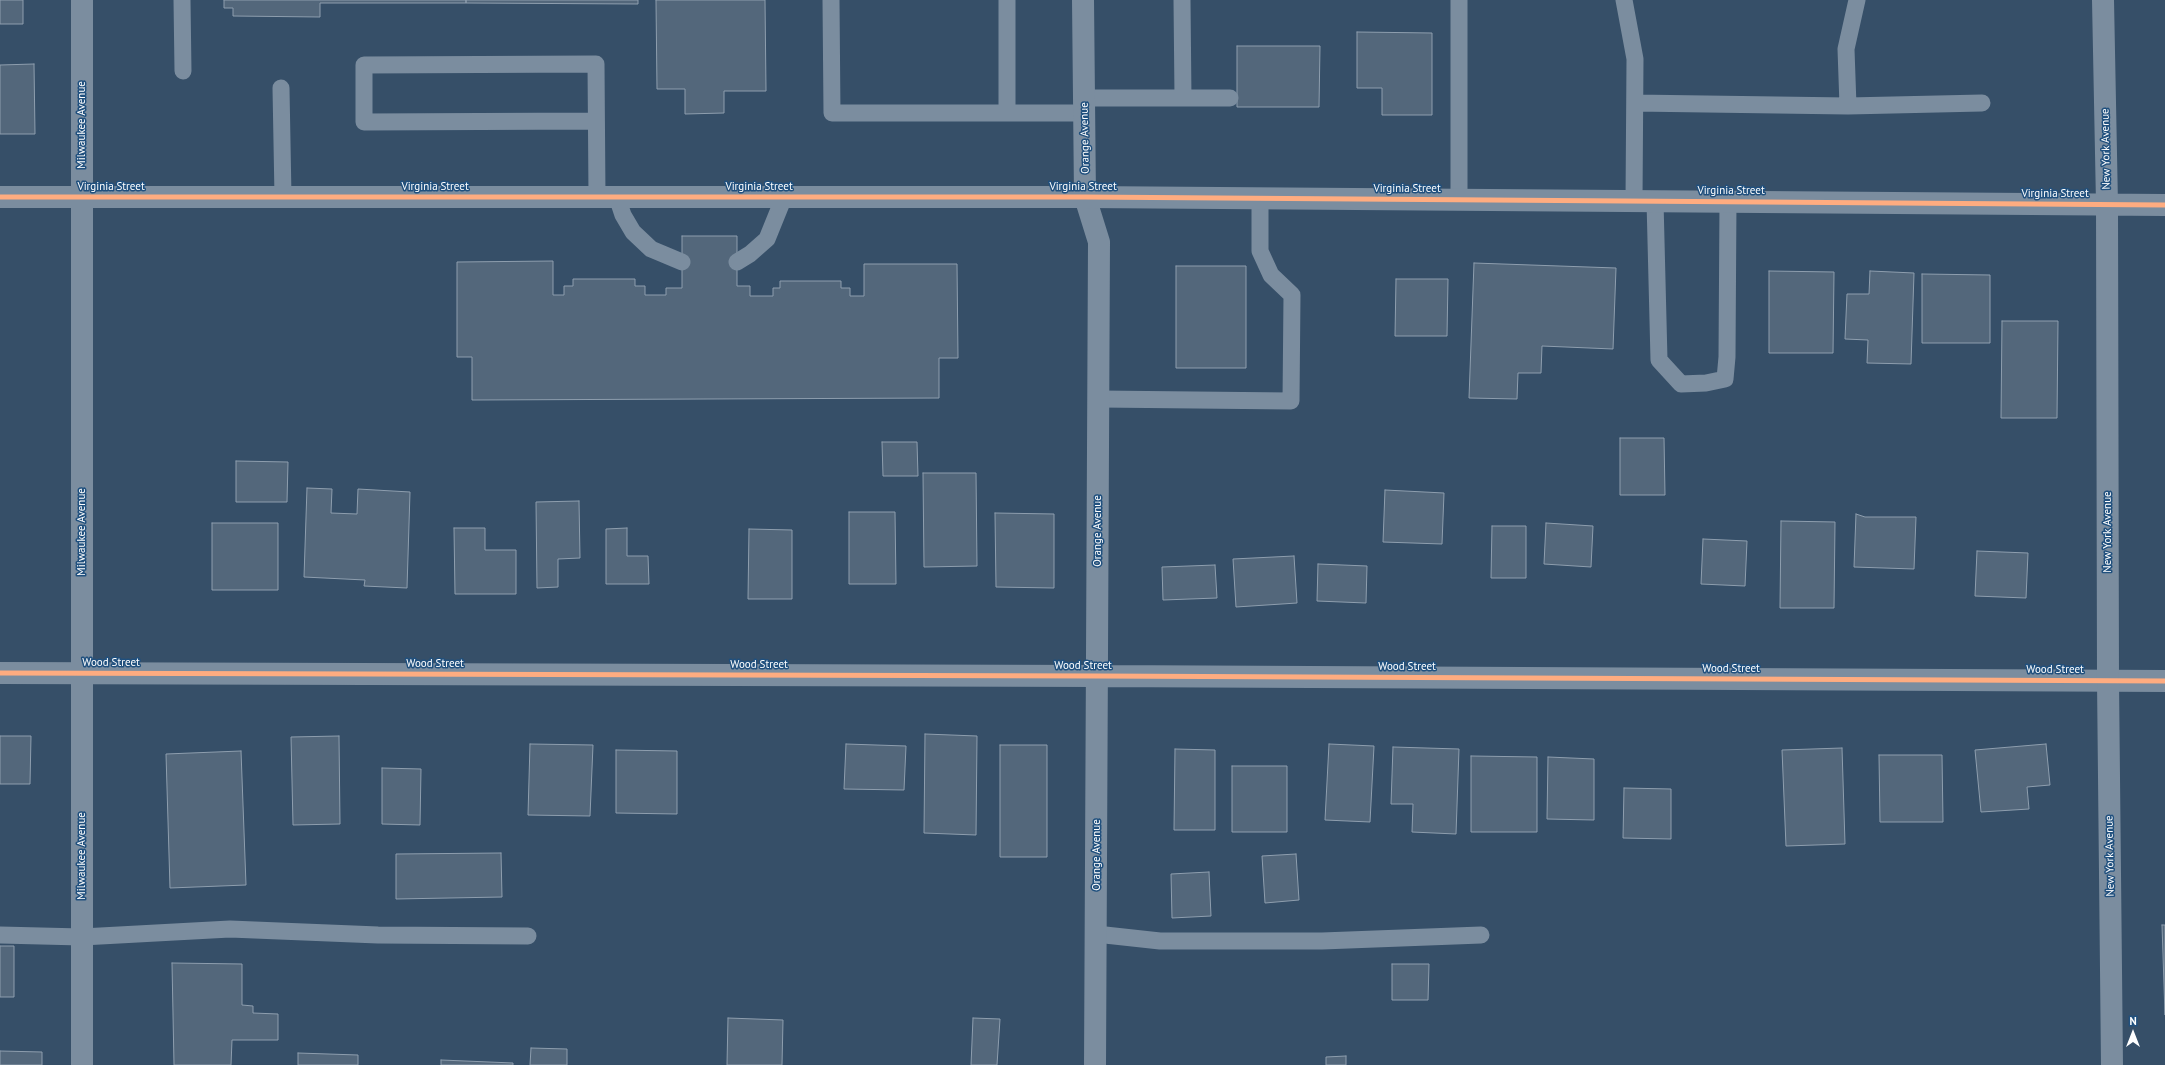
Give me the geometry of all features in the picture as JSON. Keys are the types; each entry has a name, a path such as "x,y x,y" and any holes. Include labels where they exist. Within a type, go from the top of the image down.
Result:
{"street":[{"name":"Milwaukee Avenue","path":"82,0 82,1065"},
{"name":"Orange Avenue","path":"1083,0 1085,197 1099,242 1095,1065"},
{"name":"New York Avenue","path":"2103,0 2107,204 2108,681 2112,1065"},
{"name":"Virginia Street","path":"0,197 1085,197 2165,205"},
{"name":"Wood Street","path":"0,673 2165,681"}],"lane":[{"path":"182,0 183,71"},
{"path":"831,0 832,113 1008,113 1183,98 1230,98"},
{"path":"1008,0 1008,113"},
{"path":"1182,0 1183,98"},
{"path":"1459,0 1459,200"},
{"path":"1624,0 1635,59 1635,103 1659,360 1681,384 1706,383 1724,379 1727,357 1728,201"},
{"path":"1848,106 1846,49 1857,0"},
{"path":"596,121 364,122 364,64 596,64 596,121 607,197 622,215 633,232 651,249 682,262"},
{"path":"282,88 284,197"},
{"path":"1635,103 1848,106 1982,103"},
{"path":"736,262 750,254 767,239 784,197"},
{"path":"1099,399 1291,401 1292,295 1271,275 1260,251 1260,198"},
{"path":"0,935 82,937 230,929 378,935 528,936"},
{"path":"1096,934 1160,942 1322,941 1481,935"}],"building":[{"path":"0,0 23,0 23,24 0,24"},
{"path":"224,0 466,0 466,3 320,3 320,17 233,16 233,8 224,8"},
{"path":"466,0 638,0 638,4 466,3"},
{"path":"656,0 765,0 766,91 724,91 724,113 685,114 685,89 657,89"},
{"path":"1357,32 1432,33 1432,115 1382,115 1382,88 1357,88"},
{"path":"1237,46 1320,46 1319,107 1237,107"},
{"path":"34,64 35,134 0,134 0,65"},
{"path":"682,236 737,236 737,286 750,286 750,296 773,296 773,288 780,288 780,281 841,281 841,288 850,288 850,296 864,296 864,264 957,264 958,358 939,358 939,398 472,400 472,357 457,357 457,262 553,261 553,295 564,295 564,286 573,286 573,279 635,279 635,286 645,286 645,295 666,295 666,288 682,288"},
{"path":"1474,263 1616,268 1613,349 1542,346 1541,373 1518,373 1517,399 1469,398"},
{"path":"1176,266 1246,266 1246,368 1176,368"},
{"path":"1769,271 1834,272 1833,353 1769,353"},
{"path":"1870,271 1914,273 1911,364 1867,363 1868,340 1845,339 1847,294 1869,294"},
{"path":"1922,274 1990,275 1990,343 1922,343"},
{"path":"1396,279 1448,279 1447,336 1395,336"},
{"path":"2002,321 2058,321 2057,418 2001,418"},
{"path":"1620,438 1664,438 1665,495 1620,495"},
{"path":"882,442 917,442 918,476 883,476"},
{"path":"236,461 288,462 287,502 236,502"},
{"path":"923,473 976,473 977,566 924,567"},
{"path":"307,488 332,489 331,513 357,514 358,489 410,492 407,588 364,586 365,580 304,577"},
{"path":"1385,490 1444,493 1442,544 1383,542"},
{"path":"579,501 580,558 558,559 558,587 537,588 536,502"},
{"path":"849,512 895,512 896,584 849,584"},
{"path":"995,513 1054,514 1054,588 996,587"},
{"path":"1856,514 1865,517 1916,517 1914,569 1854,567"},
{"path":"1781,521 1835,522 1834,608 1780,608"},
{"path":"212,523 278,523 278,590 212,590"},
{"path":"1546,523 1593,526 1591,567 1544,564"},
{"path":"1492,526 1526,526 1526,578 1491,578"},
{"path":"454,528 485,528 485,550 516,550 516,594 455,594"},
{"path":"627,528 627,556 648,556 649,584 606,584 606,529"},
{"path":"749,529 792,530 792,599 748,599"},
{"path":"1703,539 1747,541 1745,586 1701,584"},
{"path":"1977,551 2028,553 2026,598 1975,596"},
{"path":"1294,556 1297,603 1236,607 1233,559"},
{"path":"1318,564 1367,566 1366,603 1317,601"},
{"path":"1215,565 1217,598 1163,600 1162,567"},
{"path":"925,734 977,736 976,835 924,833"},
{"path":"0,736 31,736 30,784 0,784"},
{"path":"339,736 340,824 293,825 291,737"},
{"path":"530,744 593,745 590,816 528,815"},
{"path":"846,744 906,746 904,790 844,789"},
{"path":"1329,744 1374,746 1370,822 1325,820"},
{"path":"2046,744 2050,785 2027,787 2029,809 1981,812 1975,750"},
{"path":"1000,745 1047,745 1047,857 1000,857"},
{"path":"1393,747 1459,749 1456,834 1412,832 1413,804 1391,804"},
{"path":"1842,748 1845,844 1786,846 1782,750"},
{"path":"1175,749 1215,750 1215,830 1174,830"},
{"path":"616,750 677,751 677,814 616,813"},
{"path":"241,751 246,885 170,888 166,754"},
{"path":"1879,755 1942,755 1943,822 1880,822"},
{"path":"1471,756 1537,757 1537,832 1471,832"},
{"path":"1548,757 1594,759 1594,820 1547,819"},
{"path":"1232,766 1287,766 1287,832 1232,832"},
{"path":"382,768 421,769 420,825 382,824"},
{"path":"1624,788 1671,789 1671,839 1623,838"},
{"path":"501,853 502,897 396,899 396,854"},
{"path":"1296,854 1299,900 1265,903 1262,856"},
{"path":"1209,872 1211,916 1172,918 1171,874"},
{"path":"2162,925 2165,925 2165,1015"},
{"path":"0,946 14,946 14,997 0,997"},
{"path":"172,963 242,964 242,1005 253,1006 253,1013 278,1014 278,1040 232,1040 231,1065 174,1065"},
{"path":"1392,964 1429,964 1428,1000 1392,1000"},
{"path":"728,1018 783,1020 782,1065 727,1065"},
{"path":"973,1018 1000,1019 997,1065 971,1065"},
{"path":"531,1048 567,1049 567,1065 530,1065"},
{"path":"0,1051 42,1052 42,1065 0,1065"},
{"path":"298,1053 358,1055 358,1065 298,1065"},
{"path":"1346,1056 1346,1065 1326,1065 1326,1057"},
{"path":"441,1060 513,1063 513,1065 441,1065"}],"cycle path":[{"path":"0,197 1085,197 2165,205"},
{"path":"0,673 2165,681"}]}
